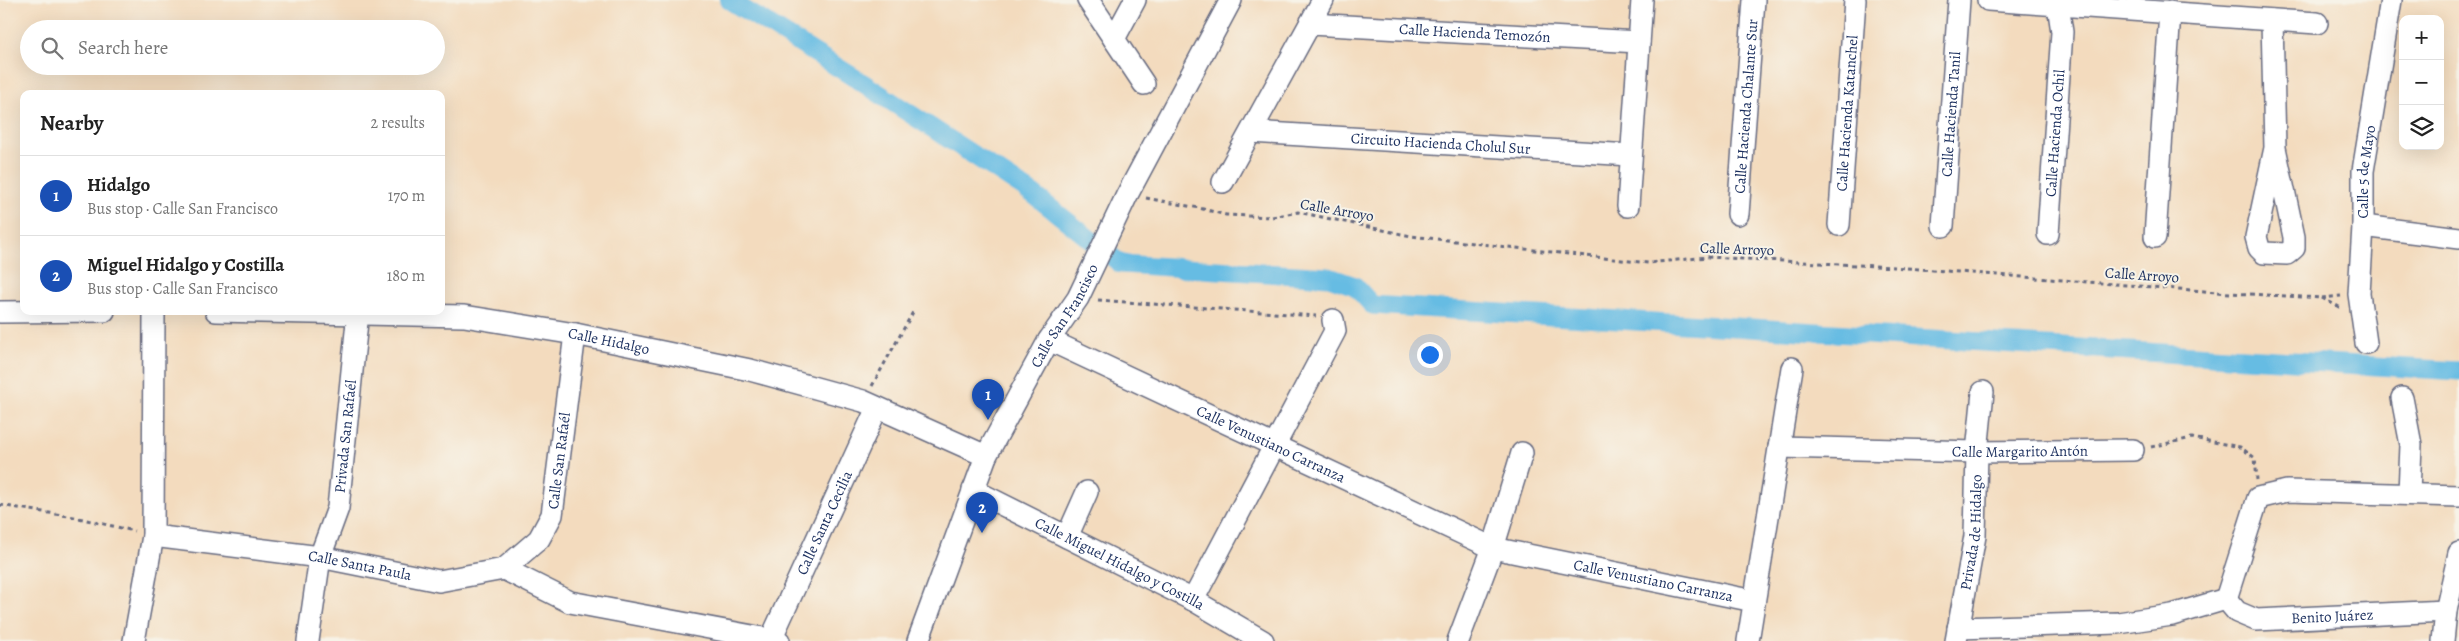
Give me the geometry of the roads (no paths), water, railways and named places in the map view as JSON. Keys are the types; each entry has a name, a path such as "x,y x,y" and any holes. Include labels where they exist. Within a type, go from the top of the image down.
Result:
{"street":[{"path":"1114,39 1135,0"},
{"name":"Calle San Francisco","path":"918,641 986,456 1049,340 1078,298 1127,194 1232,0"},
{"path":"1223,182 1323,0"},
{"path":"1628,206 1642,0"},
{"name":"Calle Hacienda Chalante Sur","path":"1738,214 1754,0"},
{"name":"Calle Hacienda Katanchel","path":"1838,225 1855,0"},
{"name":"Calle Hacienda Tanil","path":"1942,226 1959,0"},
{"path":"1988,0 2083,4 2139,11 2317,23"},
{"path":"2118,0 2139,11"},
{"name":"Calle 5 de Mayo","path":"2366,343 2359,294 2363,226 2363,171 2391,0"},
{"path":"1093,3 1144,84"},
{"name":"Calle Hacienda Ochil","path":"2048,234 2062,32 2059,3"},
{"path":"2062,32 2083,4"},
{"path":"2155,237 2170,12"},
{"path":"2272,20 2275,148"},
{"name":"Calle Hacienda Temozón","path":"1310,24 1639,42"},
{"name":"Circuito Hacienda Cholul Sur","path":"1251,132 1631,155"},
{"path":"2363,226 2459,238"},
{"path":"0,312 20,312"},
{"path":"134,641 153,536 154,315"},
{"name":"Privada San Rafaél","path":"320,557 338,508 358,315"},
{"name":"Calle Hidalgo","path":"438,315 464,316 575,334 750,370 870,405 986,456"},
{"path":"1192,600 1335,331 1333,320"},
{"name":"Calle San Rafaél","path":"504,569 539,539 552,515 575,334"},
{"name":"Calle Venustiano Carranza","path":"1049,340 1273,447 1493,548 1754,601"},
{"name":"Calle Venustiano Carranza","path":"1748,641 1792,368"},
{"name":"Privada de Hidalgo","path":"1957,634 1975,536 1977,452 1983,392"},
{"path":"2402,398 2410,445 2409,493"},
{"name":"Calle Santa Cecilia","path":"775,640 870,405"},
{"name":"Calle Margarito Antón","path":"1779,447 1977,452 2133,450"},
{"path":"1458,641 1493,548 1522,453"},
{"name":"Calle Miguel Hidalgo y Costilla","path":"973,490 1192,600 1263,641"},
{"path":"1957,634 2118,623 2172,615 2226,599 2258,498 2287,491 2409,493 2459,496"},
{"path":"1067,537 1087,492"},
{"name":"Calle Santa Paula","path":"153,536 320,557 439,581 504,569"},
{"path":"2443,641 2446,611 2459,553"},
{"path":"308,641 320,557"},
{"path":"504,569 570,602 775,640"},
{"name":"Benito Juárez","path":"2226,599 2237,612 2256,620 2446,611"}],"waterway":[{"path":"729,0 863,83 1033,194 1121,264 1329,277 1355,286 1372,305 2459,371"}],"place":[{"name":"Hidalgo","path":"988,420"},
{"name":"Miguel Hidalgo y Costilla","path":"982,533"}]}
